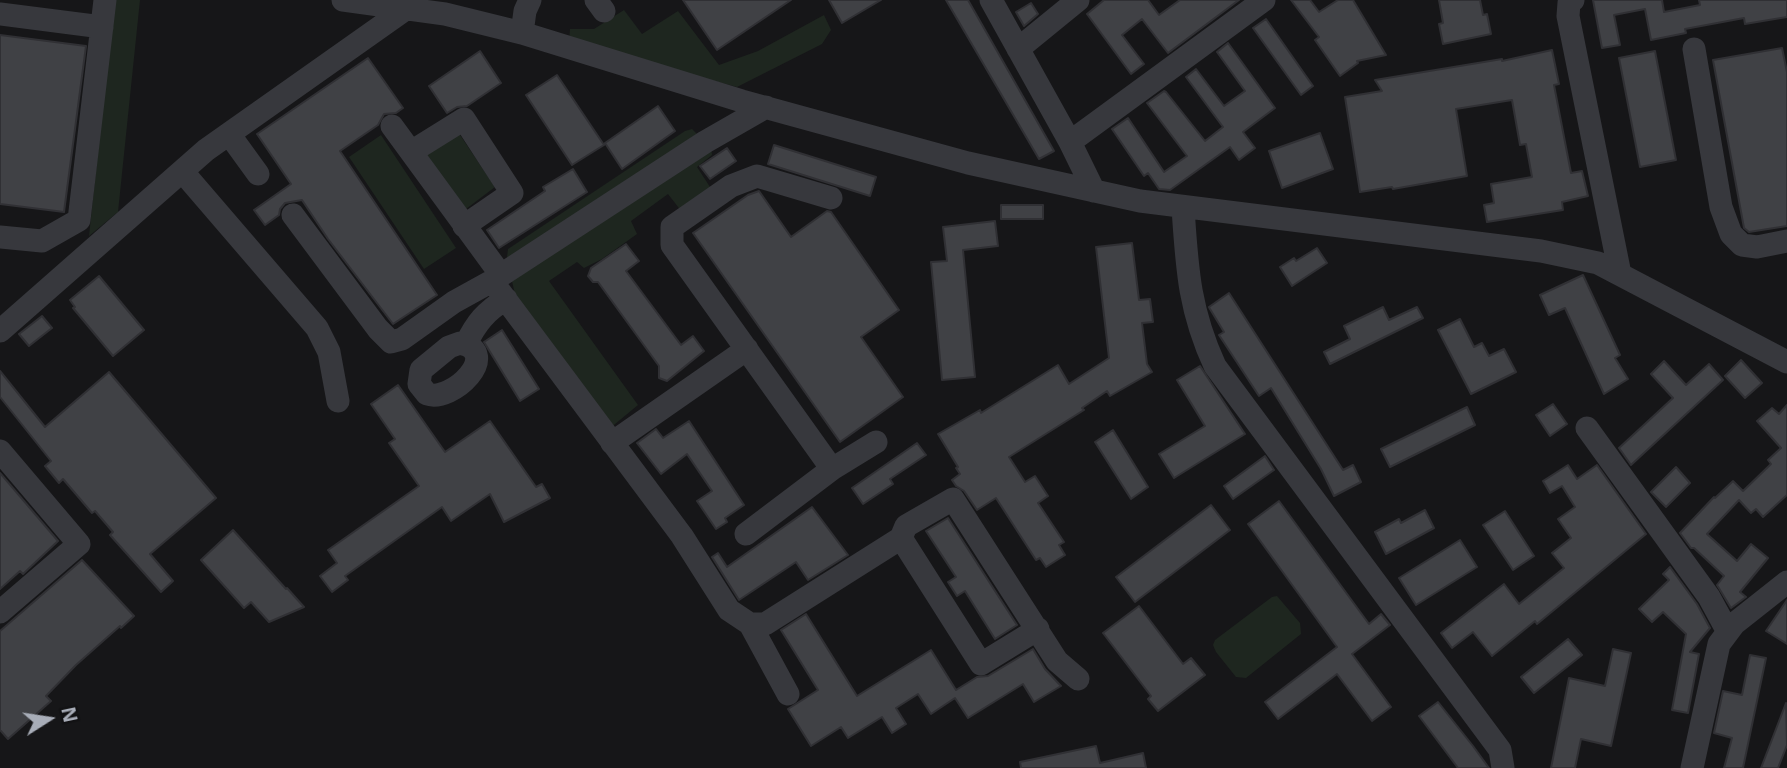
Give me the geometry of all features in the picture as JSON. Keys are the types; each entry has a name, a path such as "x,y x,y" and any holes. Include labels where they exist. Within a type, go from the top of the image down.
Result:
{"street":[{"path":"0,237 42,241 79,220 105,0"},
{"path":"343,0 444,14 522,33 766,107 968,163 1140,201 1541,251 1598,263 1787,362"},
{"path":"522,33 525,11 530,0"},
{"path":"991,0 1070,142 1094,191"},
{"path":"1018,50 1078,0"},
{"path":"1070,142 1264,0"},
{"path":"1568,1 1568,16 1620,274"},
{"path":"0,331 182,171 229,134 407,8"},
{"path":"0,14 102,27"},
{"path":"1694,49 1721,207 1731,234 1742,245 1758,247 1787,241"},
{"path":"293,215 378,329 391,342 402,339 454,302 500,285 705,142 766,107"},
{"path":"411,152 464,119 512,193 464,226"},
{"path":"393,126 464,226 500,285 619,438 729,610 750,624 789,694"},
{"path":"229,134 258,174"},
{"path":"182,171 317,328 329,352 338,401"},
{"path":"831,198 757,176 730,186 672,227 671,245 832,469"},
{"path":"1183,208 1188,284 1202,338 1215,366 1500,750 1503,768"},
{"path":"466,344 475,324 490,308 500,285"},
{"path":"619,438 747,349"},
{"path":"1587,428 1709,597 1728,632"},
{"path":"746,534 832,469 876,442"},
{"path":"0,612 79,544 4,463"},
{"path":"750,624 765,624 901,538 906,526 953,499 1057,661 1078,679"},
{"path":"901,538 981,664 1038,629"},
{"path":"1692,768 1719,645 1734,624 1787,582"}],"shaded area":[{"path":"114,0 140,0 118,212 89,236"},
{"path":"624,10 642,34 678,11 719,65 758,51 824,15 831,30 822,44 737,87 569,43 570,29 594,29"},
{"path":"692,129 697,134 509,261 508,249 685,131"},
{"path":"458,132 495,187 466,209 424,156"},
{"path":"381,135 456,248 424,269 349,157"},
{"path":"711,147 712,155 697,167 712,190 682,212 668,194 631,221 637,234 602,259 584,268 577,262 549,281 638,405 609,429 516,299 512,281"},
{"path":"1277,596 1300,623 1301,634 1246,678 1236,677 1216,652 1213,645 1215,640"}],"building":[{"path":"683,0 791,0 717,50"},
{"path":"829,0 881,0 842,23"},
{"path":"946,0 968,0 1054,151 1039,159"},
{"path":"1104,0 1148,0 1159,15 1180,0 1239,0 1168,53 1142,19 1122,35 1144,64 1131,74 1087,14"},
{"path":"1291,0 1310,0 1319,12 1338,0 1353,0 1386,55 1357,61 1358,63 1340,76 1315,40 1319,37"},
{"path":"1439,0 1480,0 1483,15 1487,14 1491,34 1443,44 1439,24 1443,23"},
{"path":"1593,0 1662,0 1664,12 1700,5 1699,0 1787,0 1787,17 1745,24 1744,18 1685,29 1686,33 1651,40 1645,9 1614,15 1620,45 1602,48"},
{"path":"1031,3 1038,14 1024,26 1016,12"},
{"path":"1266,19 1313,86 1301,95 1253,28"},
{"path":"0,35 86,46 64,212 0,204"},
{"path":"1228,43 1275,108 1243,132 1255,148 1239,160 1230,147 1170,190 1159,189 1148,173 1144,176 1112,129 1128,118 1164,172 1187,156 1147,103 1166,92 1205,141 1223,127 1186,77 1196,69 1224,106 1245,91 1217,52"},
{"path":"1782,48 1787,72 1787,226 1749,232 1744,228 1713,60"},
{"path":"1552,50 1559,84 1554,85 1571,173 1582,171 1588,196 1562,202 1563,210 1487,222 1484,205 1494,203 1491,184 1532,177 1526,144 1520,145 1512,100 1456,109 1467,176 1360,192 1345,97 1382,91 1375,80 1502,61"},
{"path":"480,51 501,83 467,106 457,107 447,113 429,86"},
{"path":"1655,51 1676,160 1640,167 1619,58"},
{"path":"368,58 403,108 396,113 384,114 378,125 340,151 437,295 393,324 328,239 302,200 285,203 279,215 265,225 254,210 291,184 257,134"},
{"path":"557,75 604,145 572,165 526,95"},
{"path":"658,106 675,131 622,169 605,143"},
{"path":"1320,133 1333,169 1282,188 1269,151"},
{"path":"774,145 876,177 870,196 768,164"},
{"path":"727,148 736,161 710,179 700,166"},
{"path":"573,169 587,192 499,248 487,230 545,191 543,187"},
{"path":"759,191 791,237 827,211 831,212 899,310 861,337 903,397 840,442 693,233 748,195"},
{"path":"1001,205 1043,205 1043,219 1001,219"},
{"path":"995,221 998,246 963,250 975,377 942,380 931,262 947,261 943,227"},
{"path":"1132,243 1139,300 1150,299 1153,322 1142,323 1147,364 1152,372 1110,396 1107,391 1082,408 1084,410 1009,457 1025,482 1035,476 1048,496 1038,503 1064,542 1059,545 1065,555 1046,567 1040,558 1036,560 996,498 977,510 964,491 956,486 952,480 960,474 956,468 958,467 938,434 980,410 981,413 1058,365 1069,384 1109,358 1096,247"},
{"path":"626,244 639,261 626,271 681,345 693,336 704,351 667,381 659,378 659,366 598,282 593,282 588,276 591,268"},
{"path":"1317,248 1327,263 1292,286 1280,267"},
{"path":"1583,275 1620,355 1615,358 1628,379 1604,394 1565,308 1549,315 1540,295"},
{"path":"99,276 144,330 113,356 73,308 75,307 70,300"},
{"path":"1229,293 1343,470 1353,465 1361,482 1334,496 1321,469 1271,388 1259,396 1219,335 1224,332 1209,307"},
{"path":"1383,307 1389,320 1417,307 1423,318 1330,364 1324,352 1350,339 1344,326"},
{"path":"42,316 52,328 29,346 19,334"},
{"path":"1460,319 1474,347 1482,343 1489,356 1504,349 1516,372 1471,394 1438,330"},
{"path":"502,330 539,389 520,401 484,342"},
{"path":"1741,360 1762,383 1745,398 1725,376"},
{"path":"1664,361 1686,385 1709,364 1723,380 1631,465 1619,448 1673,398 1651,374"},
{"path":"1200,366 1245,434 1174,478 1159,454 1205,426 1177,380"},
{"path":"0,371 45,427 109,372 216,498 150,554 173,581 161,592 110,535 113,532 95,511 92,513 63,479 59,483 45,466 51,461 0,397"},
{"path":"398,385 445,452 490,421 536,487 542,484 550,498 504,522 490,494 451,521 442,507 345,576 348,580 332,592 320,576 337,563 328,550 419,486 389,443 395,439 371,404"},
{"path":"1553,404 1567,424 1550,436 1536,415"},
{"path":"1787,405 1787,495 1763,517 1756,509 1751,513 1739,500 1707,534 1737,561 1751,544 1768,558 1740,592 1746,597 1731,608 1717,585 1724,576 1691,548 1680,533 1733,481 1743,491 1771,464 1768,460 1781,448 1757,421 1772,408 1779,414"},
{"path":"1467,407 1475,425 1390,467 1381,449"},
{"path":"689,421 744,505 725,518 727,522 716,529 697,501 712,491 687,454 661,474 637,443 656,429 663,438"},
{"path":"1113,430 1148,487 1131,499 1095,442"},
{"path":"917,443 926,455 890,479 893,484 863,504 852,488"},
{"path":"1265,456 1274,470 1233,499 1224,486"},
{"path":"1568,465 1577,479 1597,465 1646,534 1537,624 1535,621 1492,656 1473,632 1452,648 1441,633 1504,584 1519,604 1564,568 1552,553 1571,538 1558,519 1575,507 1562,486 1550,493 1543,481"},
{"path":"1676,467 1690,483 1666,507 1651,492"},
{"path":"0,473 58,541 23,574 20,571 0,589"},
{"path":"1279,501 1369,624 1381,614 1390,625 1352,654 1391,707 1372,721 1337,674 1278,719 1265,702 1337,647 1248,524"},
{"path":"1211,505 1230,530 1135,602 1116,577"},
{"path":"812,507 848,555 808,580 796,562 739,600 712,557 718,553 727,567"},
{"path":"1425,510 1434,528 1386,554 1375,532 1399,519 1401,523"},
{"path":"1505,511 1534,556 1513,570 1483,525"},
{"path":"948,518 1017,625 995,639 965,591 957,596 948,582 956,577 926,531"},
{"path":"233,530 304,607 269,622 251,602 244,608 201,560"},
{"path":"1460,540 1477,567 1416,605 1399,578"},
{"path":"82,560 134,616 76,665 46,696 51,701 8,739 0,730 0,631"},
{"path":"1670,567 1697,604 1710,628 1690,652 1699,654 1688,713 1672,710 1686,634 1663,612 1652,622 1639,609 1669,580 1663,574"},
{"path":"1787,600 1787,644 1766,631"},
{"path":"1139,606 1183,664 1191,658 1205,675 1158,711 1148,699 1151,696 1103,633"},
{"path":"806,614 857,696 931,650 956,690 977,677 988,676 1033,649 1045,669 1061,686 1034,702 1023,684 968,718 955,698 931,714 918,694 896,708 906,724 892,733 882,717 848,738 841,727 811,746 788,709 818,690 781,630"},
{"path":"1568,639 1582,655 1534,693 1521,677"},
{"path":"1613,649 1631,653 1611,746 1581,739 1575,768 1551,768 1569,678 1605,686"},
{"path":"1750,655 1766,658 1743,768 1724,768 1732,738 1714,733 1723,691 1742,695"},
{"path":"1438,702 1489,768 1458,768 1419,716"},
{"path":"1786,703 1787,745 1778,768 1761,768"},
{"path":"1096,746 1100,763 1143,753 1146,768 1021,768 1020,762"}]}
